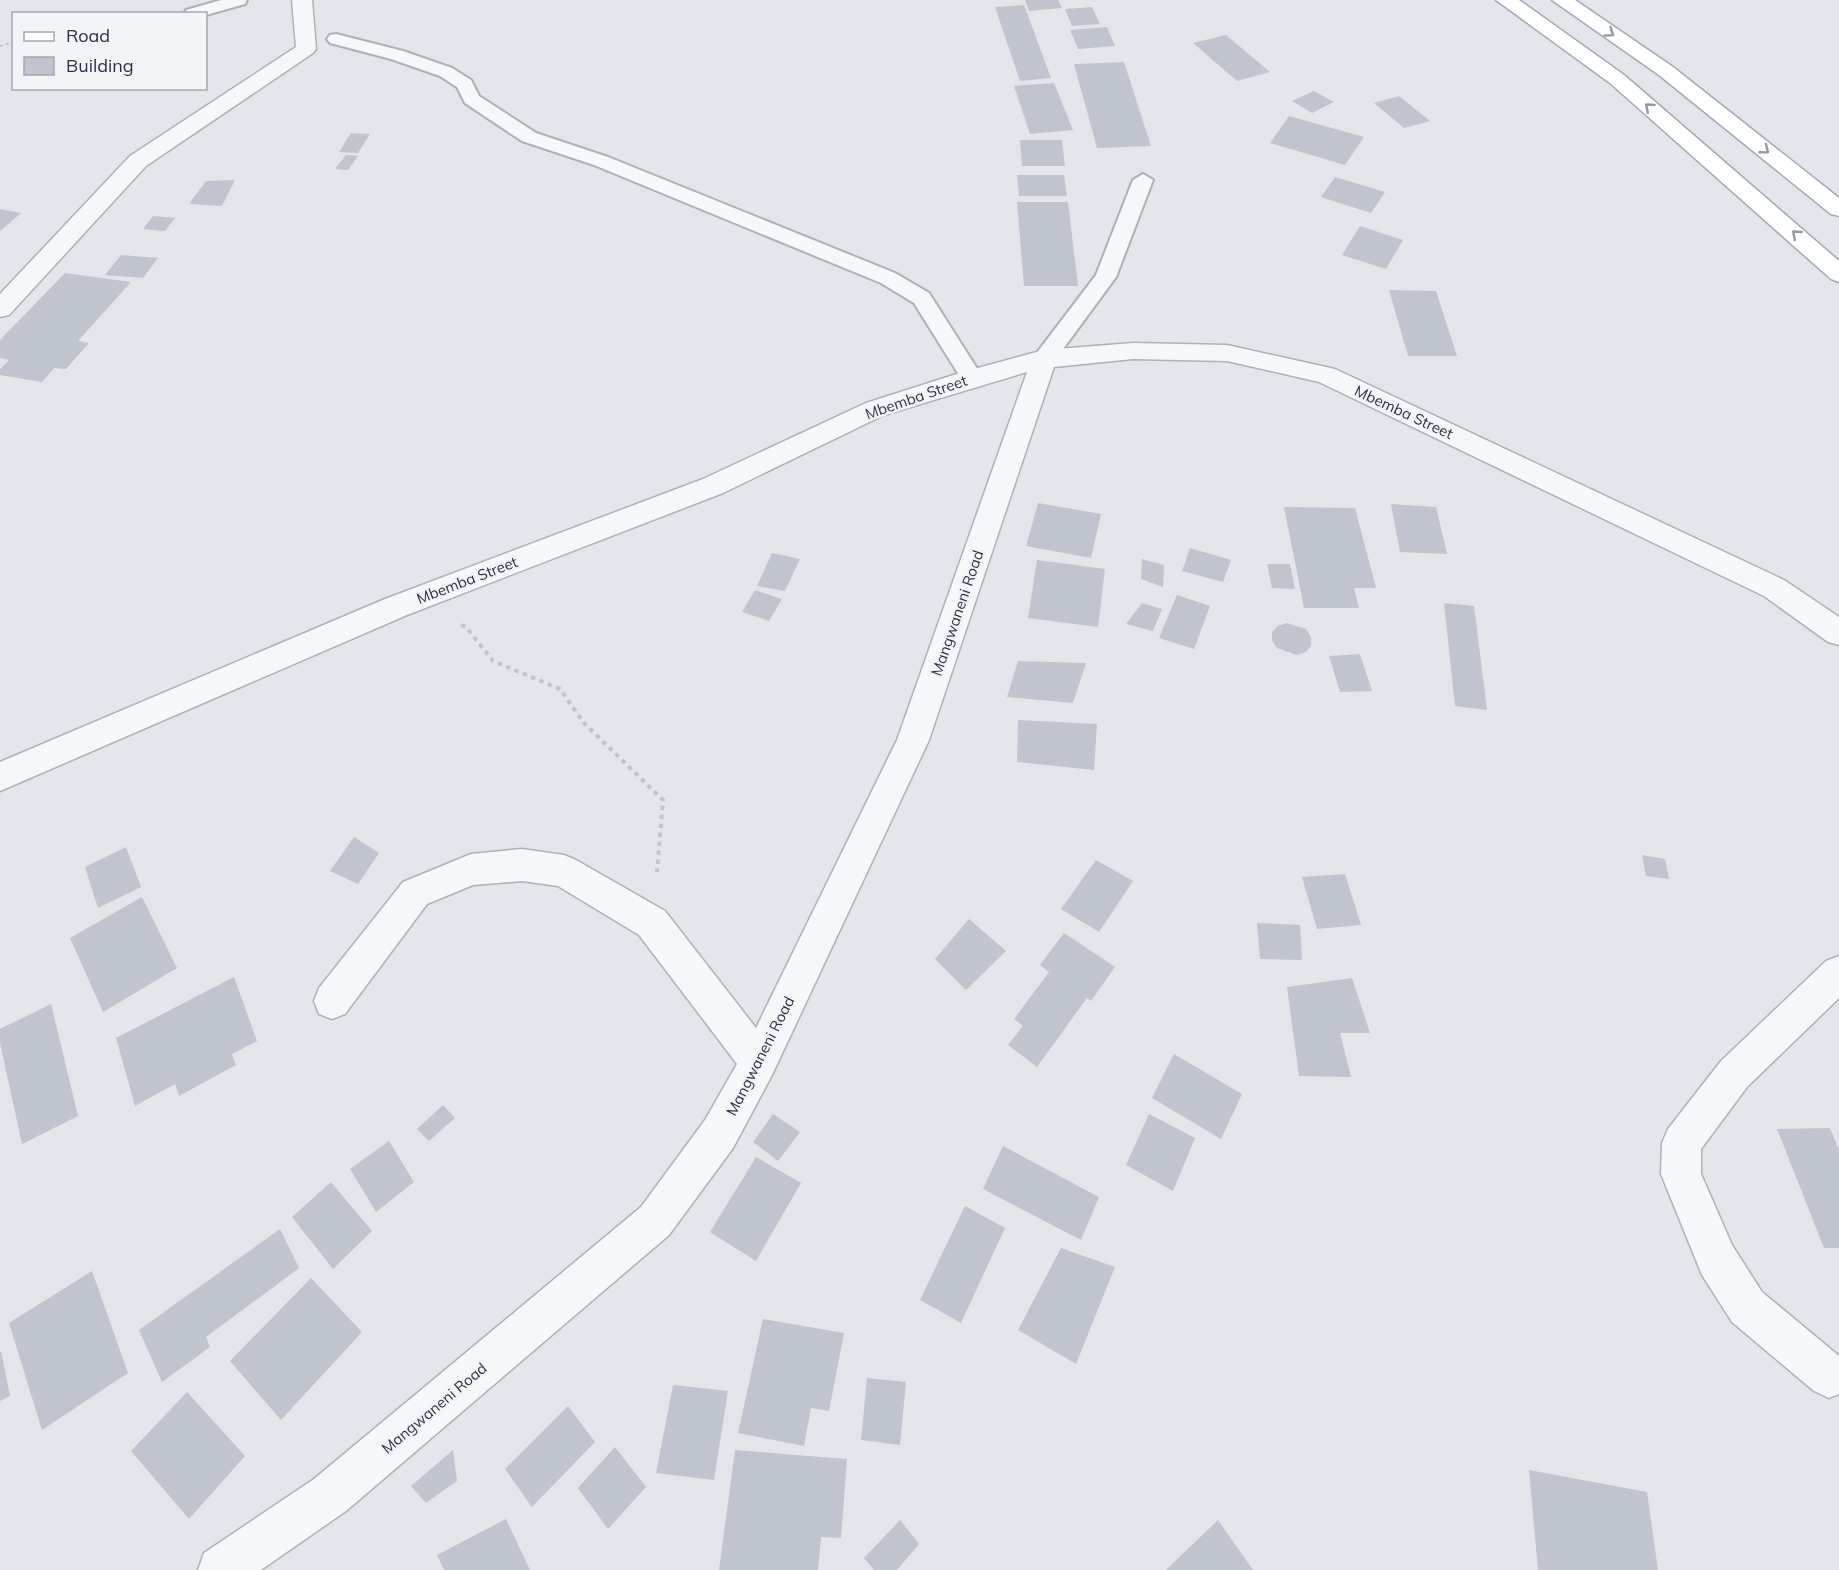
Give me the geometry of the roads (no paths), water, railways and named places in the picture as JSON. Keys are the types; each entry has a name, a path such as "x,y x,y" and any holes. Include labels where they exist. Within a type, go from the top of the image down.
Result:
{"main road":[{"path":"1506,0 1617,79 1839,274"},
{"path":"1562,0 1666,71 1839,209"}],"street":[{"path":"0,309 138,161 306,49 302,0"},
{"name":"Mbemba Street","path":"0,777 396,607 713,486 875,408 972,378 1044,359 1134,351 1227,353 1326,375 1774,588 1839,633"},
{"name":"Mangwaneni Road","path":"221,1570 330,1495 655,1221 719,1134 759,1062 913,740 1044,359"},
{"path":"332,1001 415,893 471,870 522,865 564,871 652,924 759,1062"},
{"path":"1829,1376 1747,1306 1717,1260 1681,1174 1682,1143 1734,1074 1839,973"}],"lane":[{"path":"199,12 239,0"},
{"path":"336,39 397,54 446,72 465,84 471,99 529,136 601,161 888,278 922,297 972,378"},
{"path":"1044,359 1106,277 1143,180"}]}
